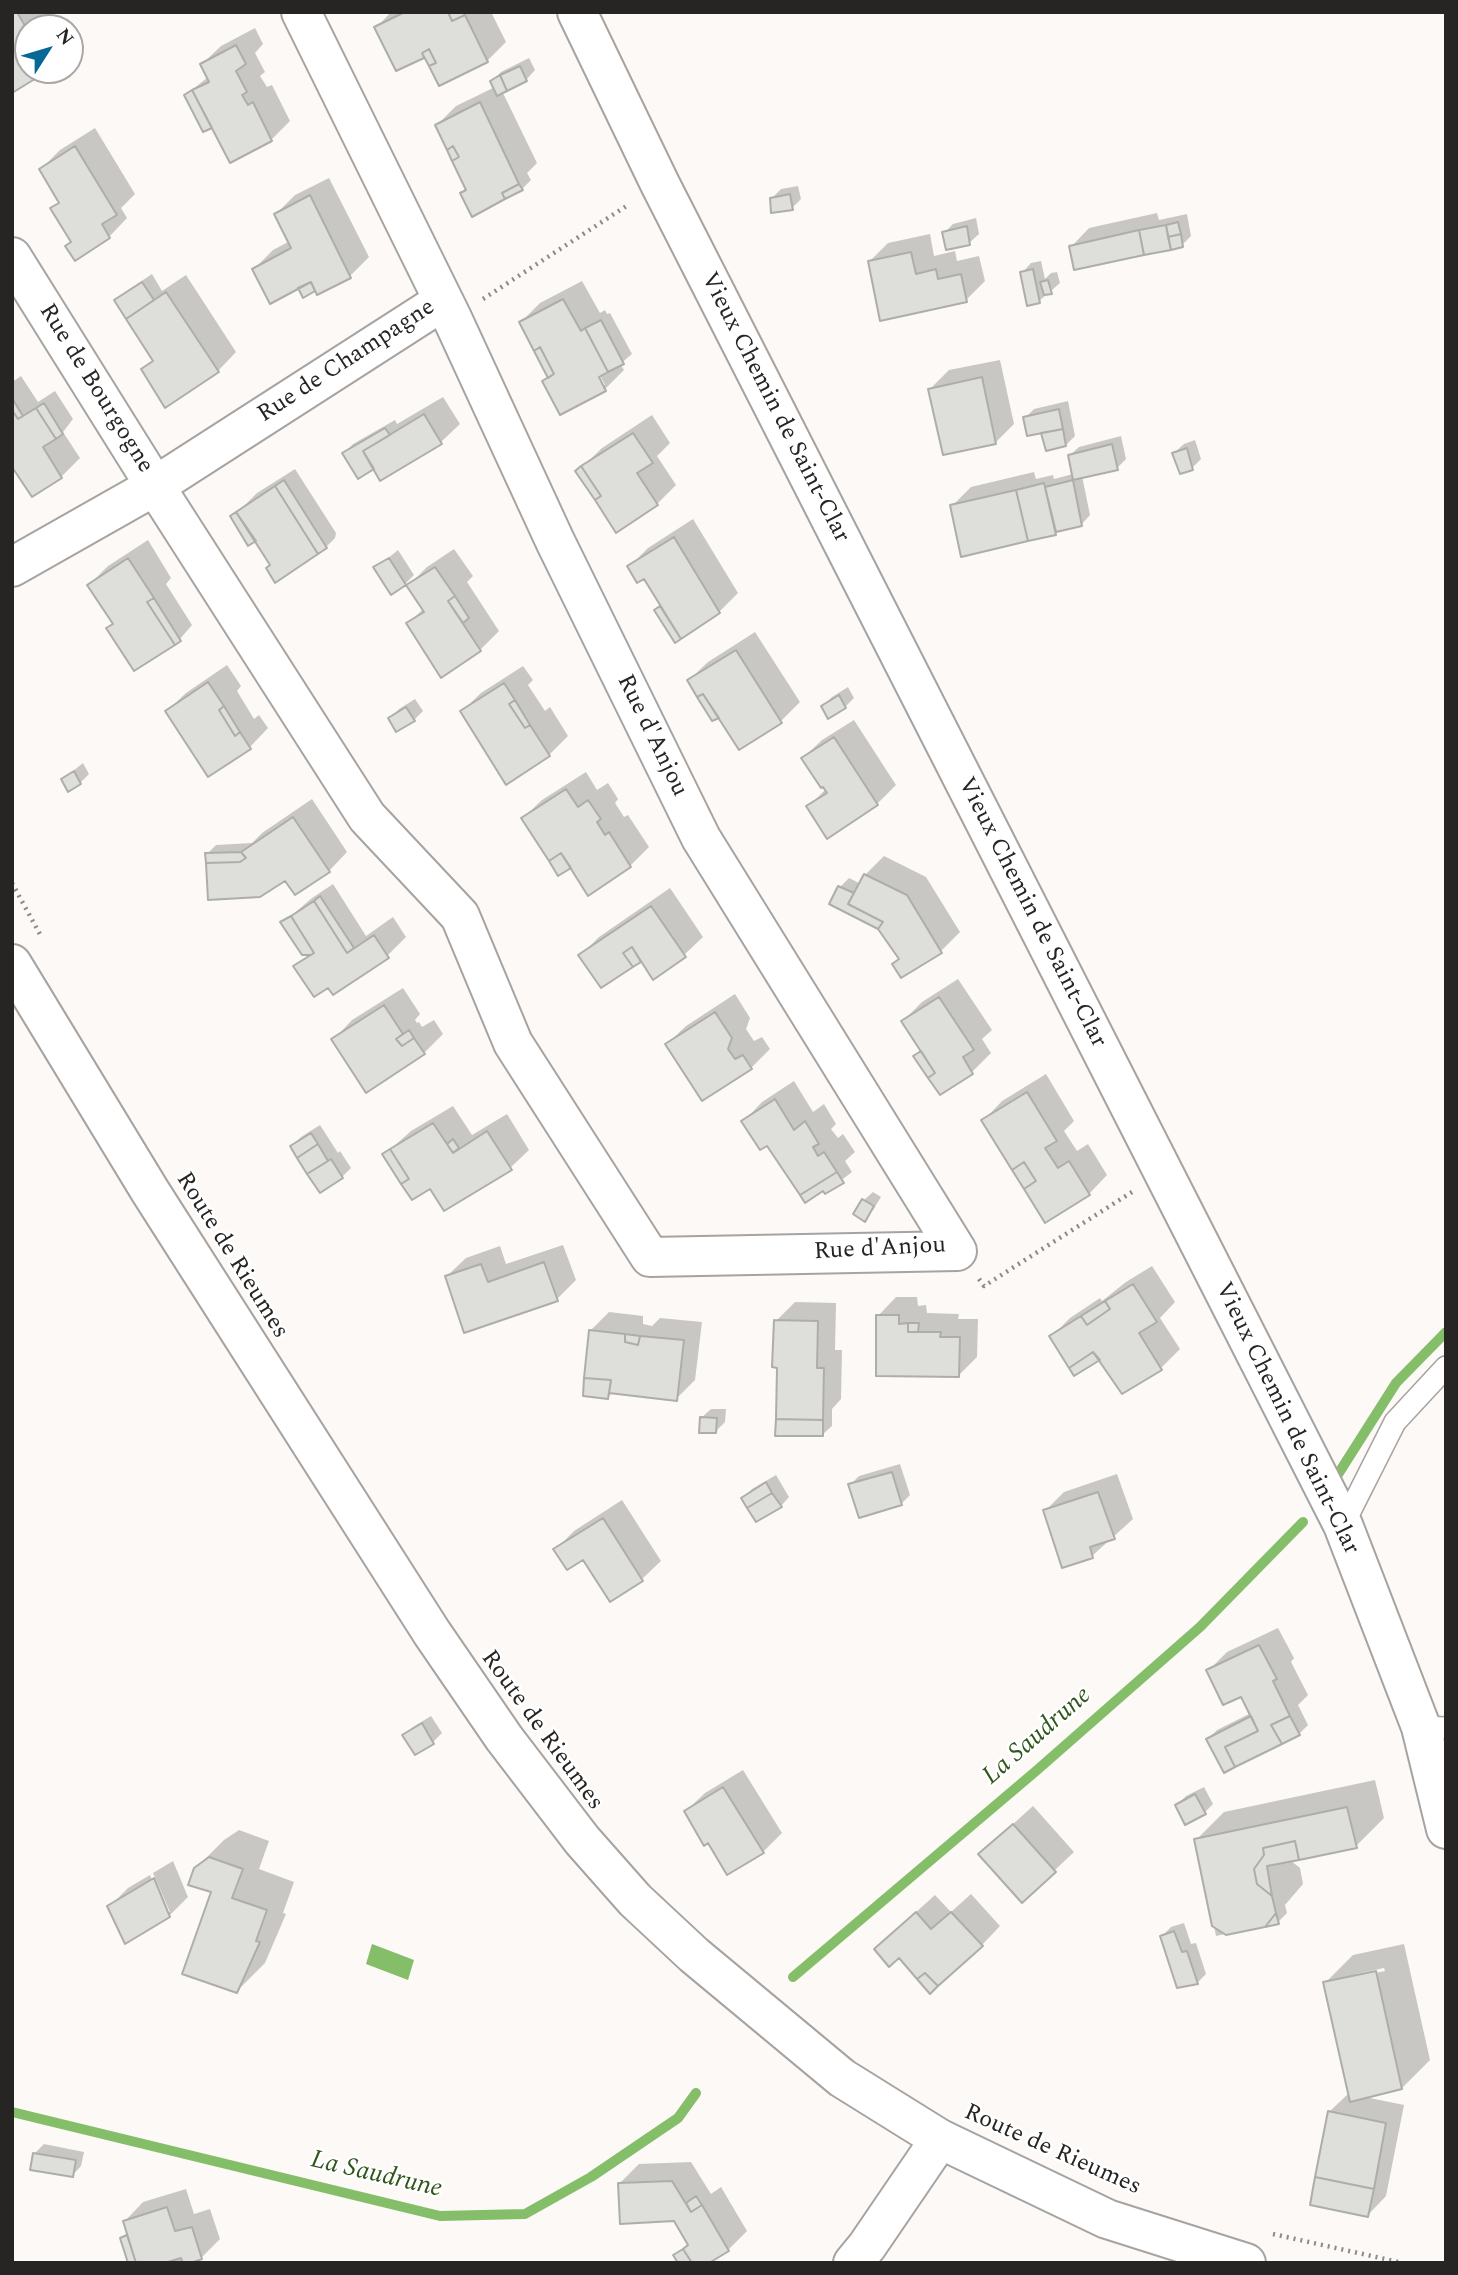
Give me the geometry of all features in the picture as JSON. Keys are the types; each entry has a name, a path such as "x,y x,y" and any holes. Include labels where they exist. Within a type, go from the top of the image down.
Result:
{"street":[{"name":"Rue de Champagne","path":"12,567 155,486 448,309 302,12"},
{"name":"Vieux Chemin de Saint-Clar","path":"577,12 660,184 1343,1525 1433,1728 1446,1829"},
{"name":"Rue de Bourgogne","path":"12,257 155,486"},
{"name":"Rue d'Anjou","path":"448,309 555,541 701,838 957,1251"},
{"name":"Rue d'Anjou","path":"155,486 367,817 460,916 513,1043 650,1257 957,1251"},
{"name":"Route de Rieumes","path":"12,964 150,1191 432,1633 504,1738 582,1840 635,1900 694,1955 842,2078 940,2139 1107,2218 1255,2247"},
{"path":"853,2263 940,2139"}],"lane":[{"path":"1343,1525 1395,1422 1446,1367"}],"path":[{"path":"448,309 660,184"},
{"path":"12,883 43,939"},
{"path":"957,1251 984,1286 1162,1173"},
{"path":"1255,2247 1404,2263"}],"shaded area":[{"path":"372,1944 414,1960 408,1980 366,1964"}],"building":[{"path":"12,12 17,12 18,14 14,14 14,84 27,84 12,93"},
{"path":"405,12 448,12 452,21 465,15 488,62 439,86 429,66 436,63 429,49 422,53 424,58 396,71 374,27"},
{"path":"448,12 464,12 465,15 452,21"},
{"path":"236,45 246,64 236,71 247,92 242,95 248,105 253,102 272,141 230,163 192,90 209,82 200,64"},
{"path":"429,49 436,63 429,66 422,53"},
{"path":"520,66 527,81 507,91 500,75"},
{"path":"500,75 507,91 497,96 490,81"},
{"path":"192,90 212,128 203,132 184,95"},
{"path":"480,102 519,184 502,193 505,199 472,217 460,193 466,190 452,161 459,157 453,146 447,150 435,125"},
{"path":"75,146 117,215 102,224 110,238 75,261 65,246 71,242 50,208 59,203 39,169"},
{"path":"453,146 459,157 452,161 447,150"},
{"path":"519,184 523,190 505,199 502,193"},
{"path":"790,194 793,210 771,213 770,198"},
{"path":"310,195 351,278 317,295 311,282 270,304 252,269 291,248 274,214"},
{"path":"1178,222 1181,234 1168,237 1166,225"},
{"path":"1166,225 1171,250 1144,255 1139,230"},
{"path":"967,226 970,245 946,250 942,232"},
{"path":"1139,230 1144,255 1074,270 1069,246"},
{"path":"1181,234 1183,247 1171,250 1168,237"},
{"path":"911,252 916,274 936,269 938,279 961,274 967,302 880,321 868,261"},
{"path":"1033,269 1040,303 1027,306 1020,272"},
{"path":"1048,280 1052,294 1044,295 1040,282"},
{"path":"142,282 154,300 126,319 114,300"},
{"path":"311,282 315,291 303,298 298,288"},
{"path":"166,292 219,372 165,408 141,369 153,361 126,319"},
{"path":"563,299 581,331 585,328 608,372 599,377 606,391 560,415 542,381 554,374 540,347 534,351 519,322"},
{"path":"601,320 624,364 608,372 585,328"},
{"path":"540,347 554,374 548,378 534,351"},
{"path":"982,377 996,444 943,455 928,389"},
{"path":"12,398 23,416 18,419 12,410"},
{"path":"44,403 63,434 56,439 36,408"},
{"path":"36,408 56,439 43,447 62,478 32,497 12,467 12,410 18,419"},
{"path":"1059,409 1063,429 1027,436 1023,417"},
{"path":"424,414 442,444 380,481 363,451"},
{"path":"385,428 390,435 363,451 374,469 358,479 342,453"},
{"path":"1063,429 1066,446 1046,451 1041,433"},
{"path":"633,433 653,463 637,473 658,505 616,533 595,500 601,496 581,466"},
{"path":"1112,444 1118,470 1073,480 1068,455"},
{"path":"1187,448 1193,470 1180,474 1172,453"},
{"path":"581,466 601,496 595,500 575,471"},
{"path":"284,480 327,548 318,554 275,486"},
{"path":"1073,480 1082,526 1056,532 1045,487"},
{"path":"1044,483 1056,535 1028,541 1016,490"},
{"path":"275,486 318,554 275,583 266,568 270,565 236,512"},
{"path":"1016,490 1028,541 961,557 950,505"},
{"path":"236,512 256,541 248,546 230,516"},
{"path":"674,537 720,613 681,639 644,579 637,583 627,566"},
{"path":"128,558 154,598 147,602 175,645 134,671 106,628 113,624 87,585"},
{"path":"389,558 406,585 391,595 373,567"},
{"path":"435,567 455,596 448,601 481,651 441,678 406,623 424,612 406,585"},
{"path":"455,596 469,618 463,623 448,601"},
{"path":"154,598 181,641 175,645 147,602"},
{"path":"660,606 681,639 675,643 654,610"},
{"path":"736,650 782,723 739,750 703,694 697,697 687,680"},
{"path":"208,682 224,706 219,710 235,736 240,732 251,749 208,777 165,711"},
{"path":"504,683 515,700 509,704 525,728 530,725 550,756 506,785 460,711"},
{"path":"703,694 719,718 712,721 697,697"},
{"path":"839,695 846,708 828,719 821,706"},
{"path":"515,700 530,725 525,728 509,704"},
{"path":"224,706 240,732 235,736 219,710"},
{"path":"406,707 415,721 396,732 388,718"},
{"path":"834,737 878,805 827,839 806,806 827,793 801,758"},
{"path":"74,771 81,784 68,792 61,779"},
{"path":"566,789 578,807 588,800 601,819 597,822 605,835 609,832 631,867 588,896 561,853 549,861 521,818"},
{"path":"293,817 330,872 295,895 285,881 260,897 208,900 206,863 240,862 246,858 241,852"},
{"path":"241,852 246,858 240,862 206,863 205,853"},
{"path":"561,853 571,868 558,876 549,861"},
{"path":"864,874 907,895 942,953 901,978 892,964 899,959 878,929 883,922 848,904"},
{"path":"838,886 854,893 848,904 883,922 878,929 829,904"},
{"path":"320,896 354,948 347,953 314,901"},
{"path":"314,901 347,953 374,935 389,958 333,995 328,988 314,997 293,966 314,953 291,916"},
{"path":"651,906 686,957 653,980 632,947 623,953 633,967 601,988 578,955"},
{"path":"291,916 314,953 311,955 302,955 280,922"},
{"path":"632,947 641,962 633,967 623,953"},
{"path":"939,997 974,1050 963,1057 973,1074 940,1095 928,1078 935,1073 901,1021"},
{"path":"384,1005 403,1034 396,1039 402,1046 414,1038 425,1054 366,1093 331,1039"},
{"path":"715,1012 732,1038 728,1049 735,1059 743,1055 752,1069 702,1101 665,1044"},
{"path":"409,1030 414,1038 402,1046 396,1039"},
{"path":"921,1051 935,1073 928,1078 913,1056"},
{"path":"1027,1092 1057,1141 1045,1148 1058,1168 1069,1161 1090,1195 1045,1223 1024,1189 1036,1181 1024,1162 1012,1170 981,1120"},
{"path":"775,1099 794,1130 805,1121 819,1144 813,1147 818,1156 824,1152 837,1172 800,1195 767,1146 760,1150 741,1121"},
{"path":"433,1123 453,1153 487,1131 512,1170 444,1211 430,1189 412,1200 401,1184 409,1179 390,1149"},
{"path":"311,1133 318,1144 297,1158 290,1146"},
{"path":"453,1139 459,1148 453,1153 447,1144"},
{"path":"318,1144 328,1161 307,1174 297,1158"},
{"path":"390,1149 409,1179 401,1184 382,1154"},
{"path":"331,1159 343,1178 320,1193 307,1174"},
{"path":"1024,1162 1036,1181 1024,1189 1012,1170"},
{"path":"837,1172 844,1183 825,1194 823,1191 805,1203 800,1195"},
{"path":"862,1199 874,1206 865,1222 853,1214"},
{"path":"544,1262 558,1301 464,1333 445,1276 481,1264 488,1282"},
{"path":"1133,1284 1157,1322 1139,1333 1162,1370 1122,1394 1093,1352 1069,1368 1049,1336 1081,1316 1087,1325 1110,1309 1105,1301"},
{"path":"1105,1301 1110,1309 1087,1325 1081,1316"},
{"path":"876,1315 899,1315 899,1324 908,1323 908,1332 941,1332 940,1337 960,1337 959,1377 876,1376"},
{"path":"774,1320 818,1321 817,1368 824,1368 823,1420 776,1419 777,1368 772,1367"},
{"path":"908,1323 919,1323 918,1332 908,1332"},
{"path":"589,1330 625,1334 625,1342 638,1345 640,1336 684,1340 677,1401 609,1393 611,1380 584,1378"},
{"path":"625,1334 640,1336 638,1345 625,1342"},
{"path":"1093,1352 1100,1360 1074,1376 1069,1368"},
{"path":"584,1378 611,1380 608,1399 583,1396"},
{"path":"700,1417 717,1418 716,1433 699,1433"},
{"path":"776,1419 823,1420 823,1436 775,1436"},
{"path":"892,1472 902,1505 859,1518 848,1484"},
{"path":"766,1482 772,1493 747,1508 741,1498"},
{"path":"1098,1492 1115,1539 1090,1547 1093,1558 1062,1568 1043,1510"},
{"path":"772,1493 782,1507 756,1522 747,1508"},
{"path":"603,1518 643,1581 610,1602 583,1560 567,1570 553,1549"},
{"path":"1259,1645 1277,1679 1273,1681 1290,1716 1271,1725 1282,1744 1235,1767 1225,1747 1258,1731 1241,1697 1223,1705 1206,1670"},
{"path":"1251,1716 1258,1731 1225,1747 1235,1767 1224,1773 1206,1739"},
{"path":"1290,1716 1300,1735 1282,1744 1271,1725"},
{"path":"422,1723 434,1744 415,1755 402,1735"},
{"path":"723,1787 764,1853 727,1875 708,1843 704,1846 684,1811"},
{"path":"1195,1794 1206,1814 1185,1825 1175,1805"},
{"path":"1347,1807 1357,1848 1299,1860 1295,1841 1263,1848 1264,1855 1254,1869 1257,1884 1272,1896 1276,1913 1265,1927 1226,1935 1212,1926 1194,1839"},
{"path":"1013,1824 1056,1872 1022,1903 978,1854"},
{"path":"1295,1841 1299,1860 1267,1866 1272,1896 1257,1884 1254,1869 1264,1855 1263,1848"},
{"path":"209,1857 243,1869 232,1898 267,1910 256,1941 260,1942 237,1993 182,1974 211,1892 188,1885 194,1868"},
{"path":"154,1878 170,1917 125,1944 107,1906"},
{"path":"916,1912 931,1929 951,1912 983,1946 938,1986 925,1973 917,1979 899,1958 889,1967 874,1949"},
{"path":"1276,1913 1279,1924 1265,1927"},
{"path":"1174,1931 1182,1952 1187,1951 1198,1984 1177,1988 1160,1936"},
{"path":"1376,1971 1402,2089 1350,2102 1323,1982"},
{"path":"925,1973 938,1986 930,1994 917,1979"},
{"path":"1328,2111 1386,2123 1374,2189 1315,2177"},
{"path":"33,2153 76,2160 73,2177 30,2170"},
{"path":"1315,2177 1374,2189 1368,2217 1310,2205"},
{"path":"672,2181 691,2212 702,2205 729,2251 709,2263 692,2263 683,2249 688,2245 674,2221 620,2224 618,2183"},
{"path":"696,2196 702,2205 691,2212 686,2203"},
{"path":"167,2207 175,2231 192,2227 202,2259 191,2263 183,2263 181,2258 165,2263 136,2263 123,2221"},
{"path":"127,2235 136,2263 128,2263 120,2238"},
{"path":"683,2249 692,2263 678,2263 673,2255"}],"waterway":[{"name":"La Saudrune","path":"1335,1479 1396,1383 1446,1332"},
{"name":"La Saudrune","path":"793,1977 1036,1771 1200,1627 1303,1522"},
{"name":"La Saudrune","path":"12,2112 440,2216 525,2214 591,2177 678,2118 696,2093"}]}
